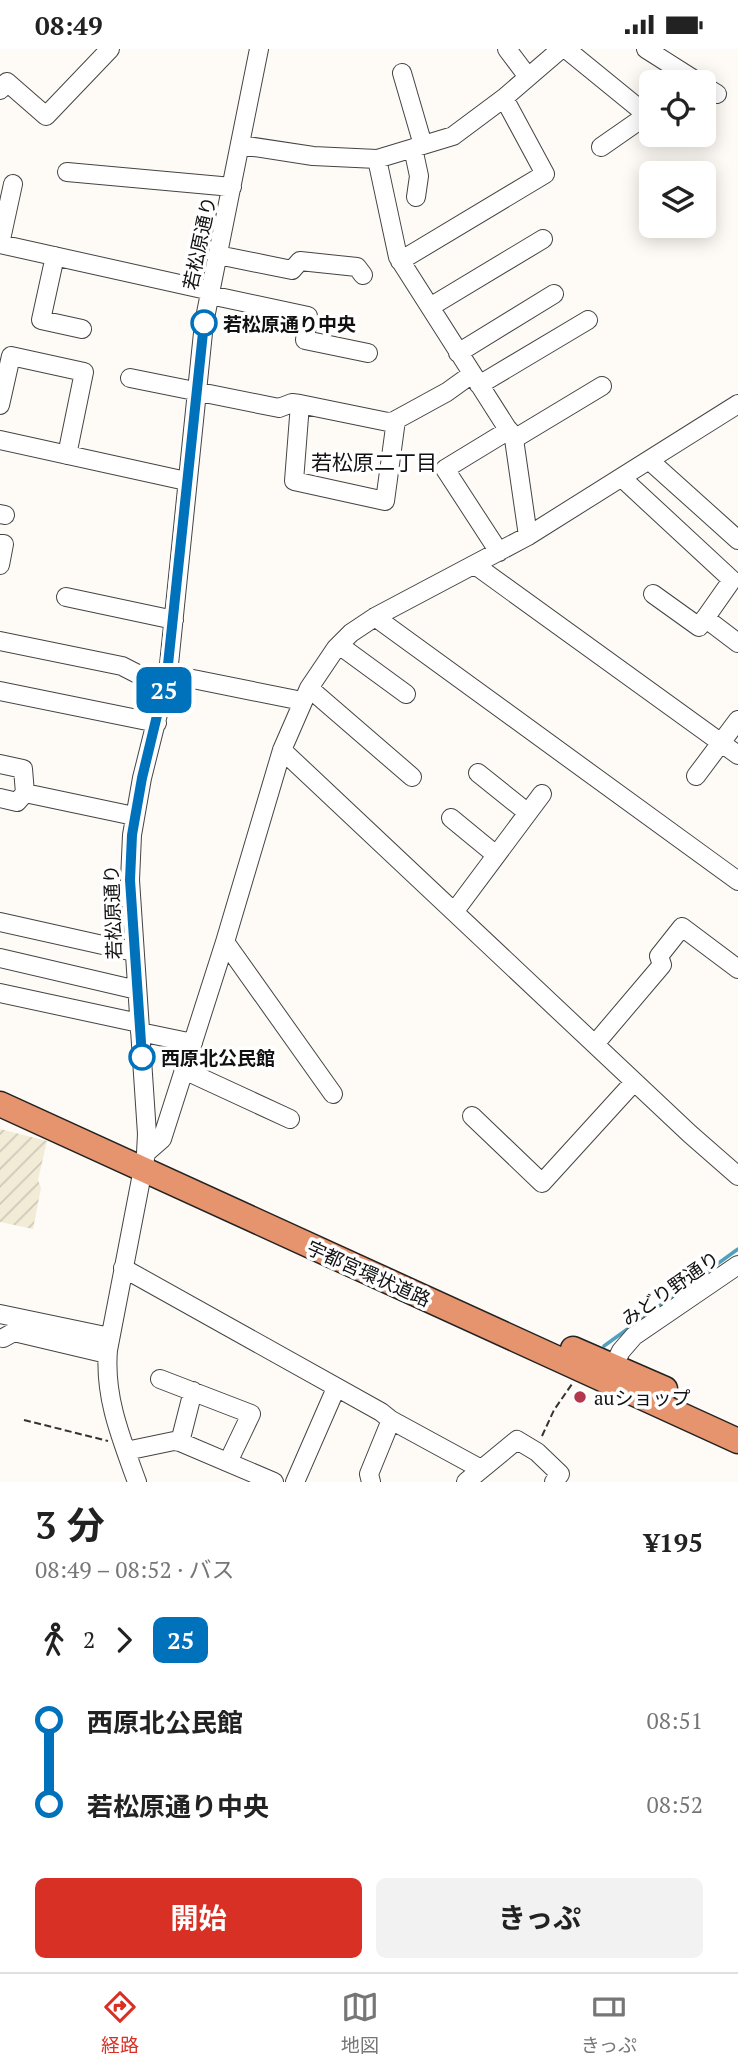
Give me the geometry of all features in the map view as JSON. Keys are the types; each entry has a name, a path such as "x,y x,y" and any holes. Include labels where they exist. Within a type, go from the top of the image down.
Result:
{"highway":[{"name":"宇都宮環状道路","path":"0,1086 144,1161 583,1370 610,1373 738,1423"},
{"name":"宇都宮環状道路","path":"0,1104 144,1161 583,1353 610,1373 738,1441"}],"street":[{"path":"0,90 7,82 46,116 110,49"},
{"name":"若松原通り","path":"137,1482 108,1394 109,1346 144,1161 140,1028 130,880 134,816 166,681 195,389 210,293 259,49"},
{"path":"508,49 528,77"},
{"path":"240,145 313,156 377,159 418,147 453,136 564,49 647,115 601,147"},
{"path":"646,49 667,55 684,70"},
{"path":"402,73 418,147 419,176 416,197"},
{"path":"400,261 545,174 504,98"},
{"path":"377,159 400,261 512,434 528,536"},
{"path":"67,171 232,187"},
{"path":"13,184 0,244 308,316 305,340 368,353"},
{"path":"429,307 543,239"},
{"path":"218,255 292,270 300,261 357,267 363,275"},
{"path":"55,257 41,320 82,329"},
{"path":"458,353 554,294"},
{"path":"130,378 279,408 292,403 300,404 388,422 476,380 588,320"},
{"path":"0,405 11,356 84,372 67,455"},
{"path":"499,552 445,469 602,386"},
{"path":"300,404 294,481 385,501 396,420"},
{"path":"144,1161 162,1139 225,942 282,750 305,695 320,668 351,633 375,617 528,536 735,410"},
{"path":"0,440 186,481"},
{"path":"650,461 738,540"},
{"path":"622,478 732,580 699,627 653,594"},
{"path":"0,544 4,544 0,565"},
{"path":"475,565 738,755"},
{"path":"66,597 174,620"},
{"path":"375,617 738,881"},
{"path":"705,618 738,643"},
{"path":"0,641 122,666 166,681 305,695 412,777"},
{"path":"339,645 407,694"},
{"path":"0,691 157,723"},
{"path":"696,776 738,720"},
{"path":"282,750 738,1176"},
{"path":"0,764 23,769 25,793 17,802 0,798"},
{"path":"478,773 528,813"},
{"path":"25,793 134,816"},
{"path":"454,912 542,794"},
{"path":"452,818 496,855"},
{"path":"0,922 134,952"},
{"path":"595,1044 662,965 659,956 682,927 738,969"},
{"path":"225,942 333,1094"},
{"path":"0,958 137,990"},
{"path":"0,993 193,1043"},
{"path":"184,1070 290,1119"},
{"path":"472,1116 542,1183 635,1082"},
{"name":"みどり野通り","path":"610,1373 621,1351 634,1336 738,1265"},
{"path":"123,1268 481,1469"},
{"path":"0,1314 109,1346"},
{"path":"1,1342 14,1332 109,1346"},
{"path":"160,1379 251,1415 228,1462"},
{"path":"295,1482 336,1388"},
{"path":"180,1442 193,1391"},
{"path":"371,1482 369,1474 391,1420"},
{"path":"466,1482 517,1440 540,1455 560,1474 554,1482"},
{"path":"124,1446 180,1442 274,1482"}],"path":[{"path":"540,1455 542,1437 554,1410 583,1370"},
{"path":"24,1420 124,1446"}],"shaded area":[{"path":"0,1129 47,1141 38,1180 41,1188 33,1229 0,1222"}],"waterway":[{"path":"604,1346 738,1249"}],"bus line":[{"name":"25","path":"142,1057 130,880 132,835 142,778 167,674 204,323"}],"place":[{"name":"若松原通り中央","path":"204,323"},
{"name":"西原北公民館","path":"142,1057"},
{"name":"auショップ","path":"580,1397"}],"district":[{"name":"若松原二丁目","path":"374,462"}]}
